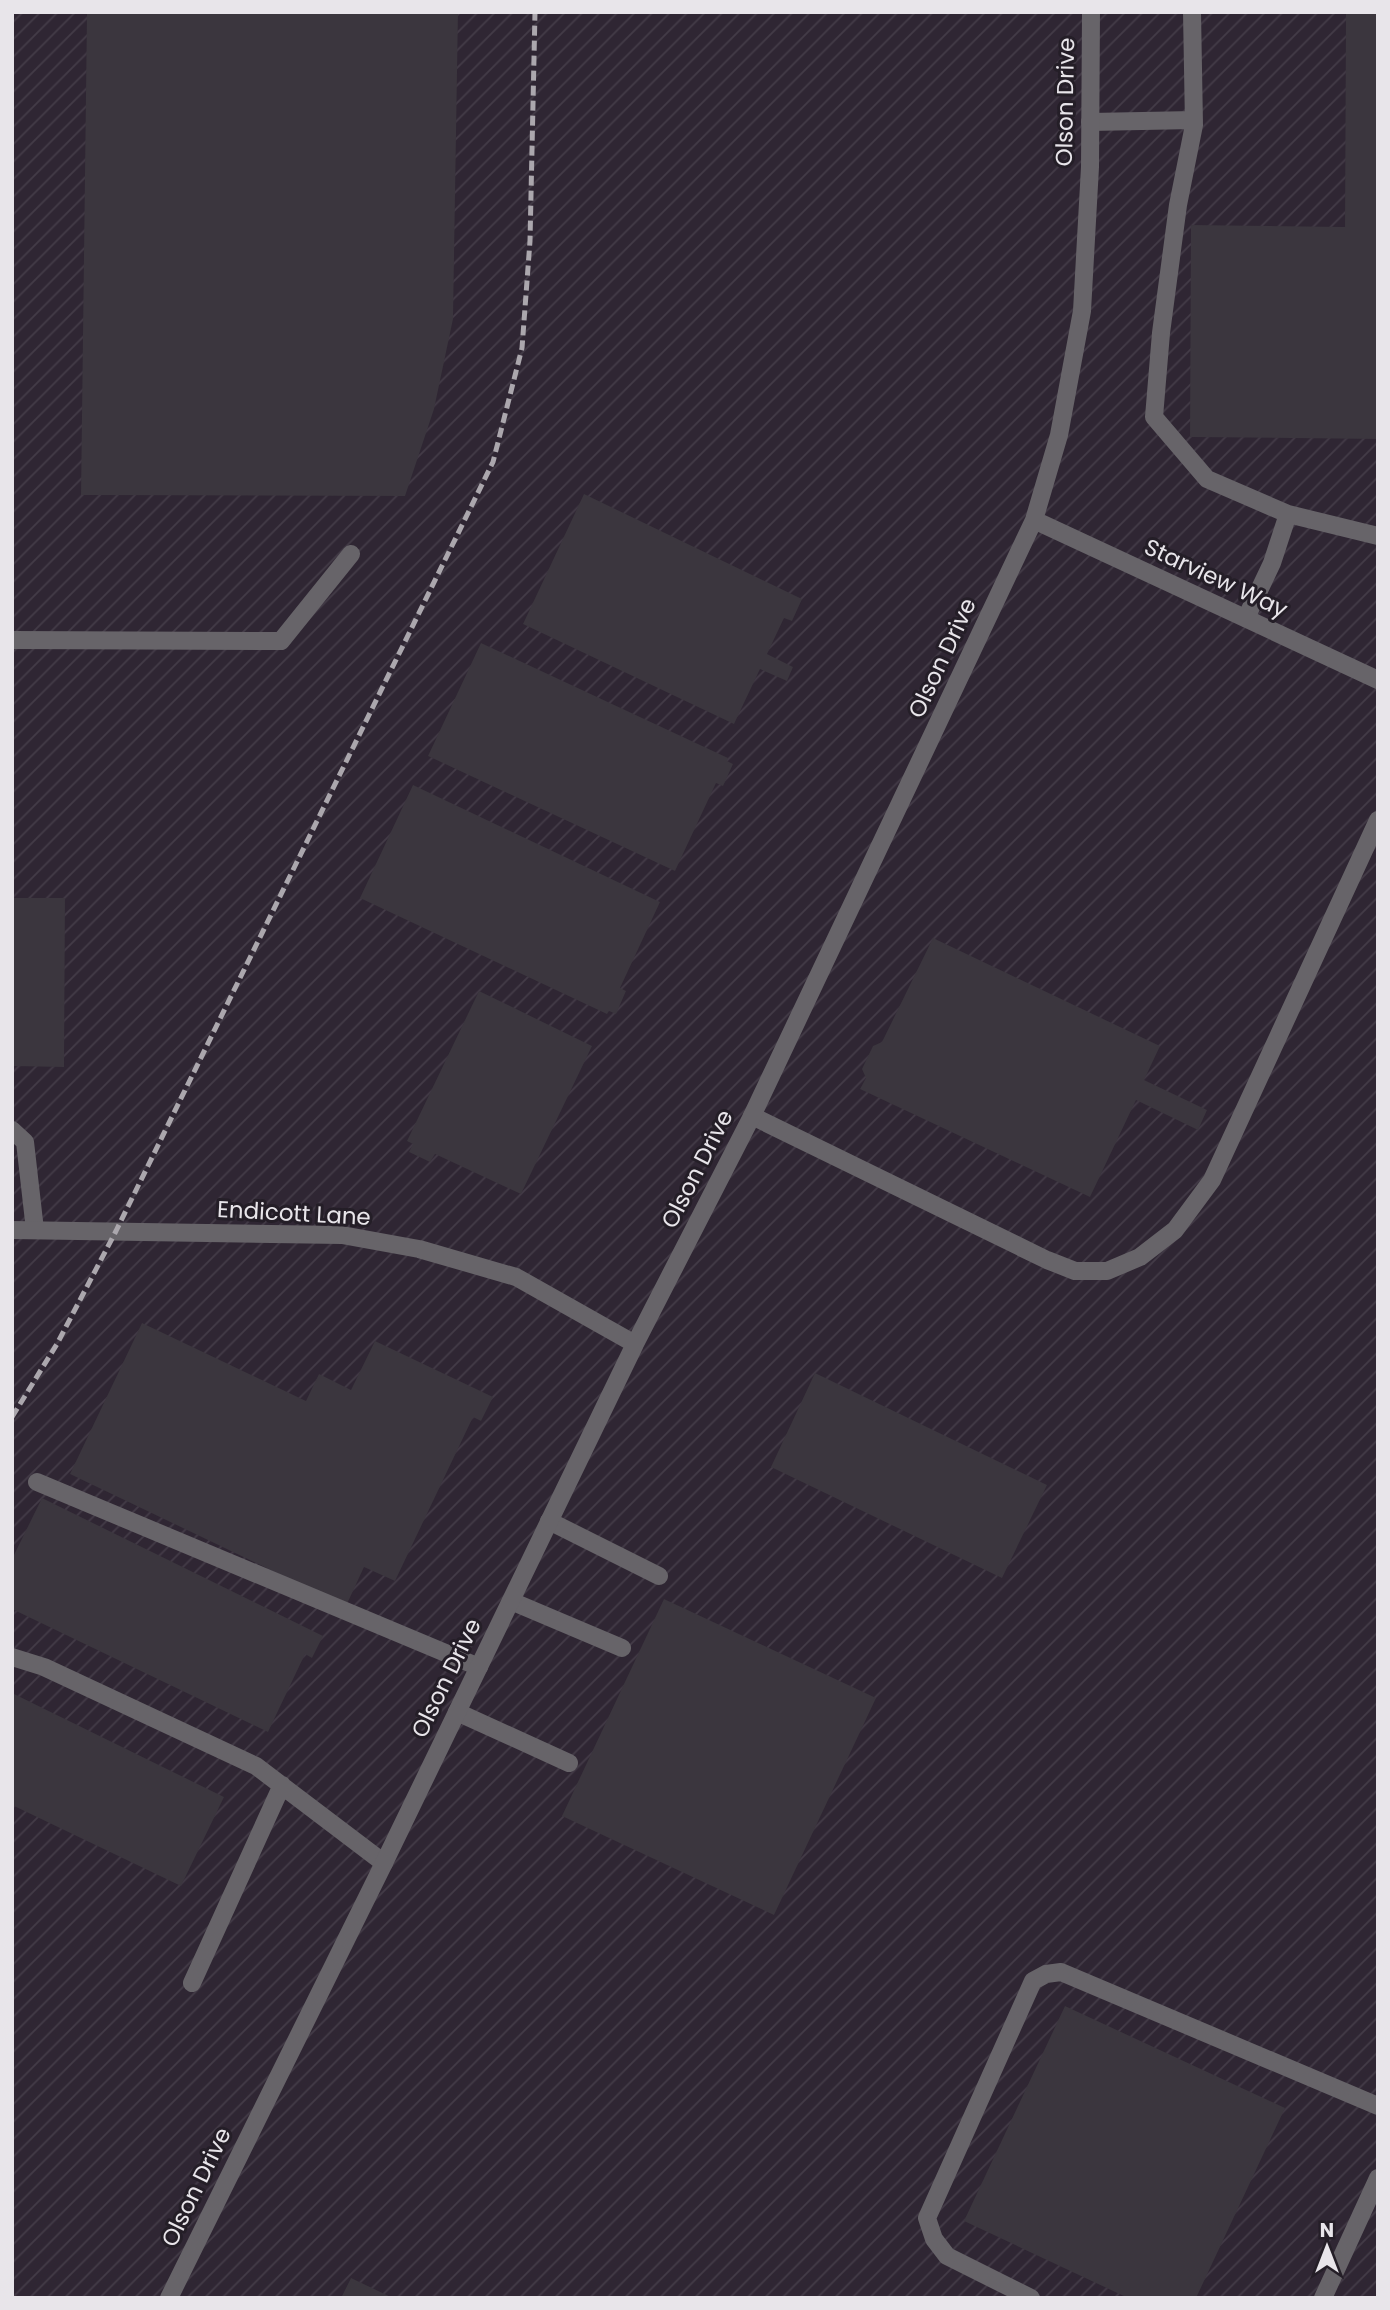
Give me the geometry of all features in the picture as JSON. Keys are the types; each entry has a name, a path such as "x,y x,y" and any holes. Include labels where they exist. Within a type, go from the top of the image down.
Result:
{"street":[{"name":"Olson Drive","path":"169,2298 384,1863 635,1344 751,1116 1034,520 1059,435 1082,311 1090,122 1091,12"},
{"path":"1192,12 1194,120 1178,205 1161,333 1154,417 1207,479 1288,514 1378,536"},
{"path":"1090,122 1194,120"},
{"path":"1246,618 1272,564 1288,514"},
{"name":"Starview Way","path":"1034,520 1378,680"},
{"path":"12,640 281,641 351,554"},
{"path":"751,1116 1047,1260 1075,1271 1107,1271 1140,1257 1175,1230 1212,1180 1378,820"},
{"path":"12,1130 25,1142 35,1230"},
{"name":"Endicott Lane","path":"12,1230 342,1235 419,1249 516,1277 635,1344"},
{"path":"37,1482 479,1667"},
{"path":"550,1521 659,1576"},
{"path":"511,1601 622,1648"},
{"path":"12,1657 44,1667 256,1766 384,1863"},
{"path":"457,1712 569,1763"},
{"path":"192,1983 282,1785"},
{"path":"1031,2298 947,2256 934,2239 927,2218 1033,1981 1046,1974 1061,1972 1378,2106"},
{"path":"1324,2298 1378,2178"}],"shaded area":[{"path":"12,12 1378,12 1378,2298 12,2298"}],"building":[{"path":"87,12 458,12 453,319 434,409 405,496 81,495"},
{"path":"1346,12 1378,12 1378,439 1190,437 1191,225 1345,227"},
{"path":"584,494 802,599 792,621 784,618 767,654 793,667 787,681 760,669 734,724 523,624"},
{"path":"481,643 728,758 727,761 733,764 723,786 716,783 675,871 428,756"},
{"path":"413,785 660,902 620,988 626,991 616,1014 609,1011 607,1014 360,898"},
{"path":"12,898 65,898 64,1067 12,1066"},
{"path":"933,938 1160,1046 1144,1080 1207,1110 1198,1130 1136,1100 1090,1197 860,1089 866,1078 862,1069 873,1046 882,1042"},
{"path":"479,991 592,1046 521,1194 435,1154 430,1162 409,1152 413,1144 407,1141"},
{"path":"142,1323 306,1401 319,1374 351,1390 375,1341 493,1397 481,1421 473,1417 395,1581 364,1567 346,1606 70,1474"},
{"path":"815,1373 1047,1485 1002,1578 771,1467"},
{"path":"42,1498 323,1636 312,1658 305,1654 268,1732 12,1609 12,1559"},
{"path":"664,1599 876,1698 774,1915 562,1816"},
{"path":"12,1693 224,1797 181,1886 12,1805"},
{"path":"1065,2006 1285,2108 1196,2298 1128,2298 964,2221"},
{"path":"351,2278 393,2298 341,2298"}],"railway":[{"path":"12,1417 57,1344 116,1231 493,462 522,348 530,241 535,12"}]}
